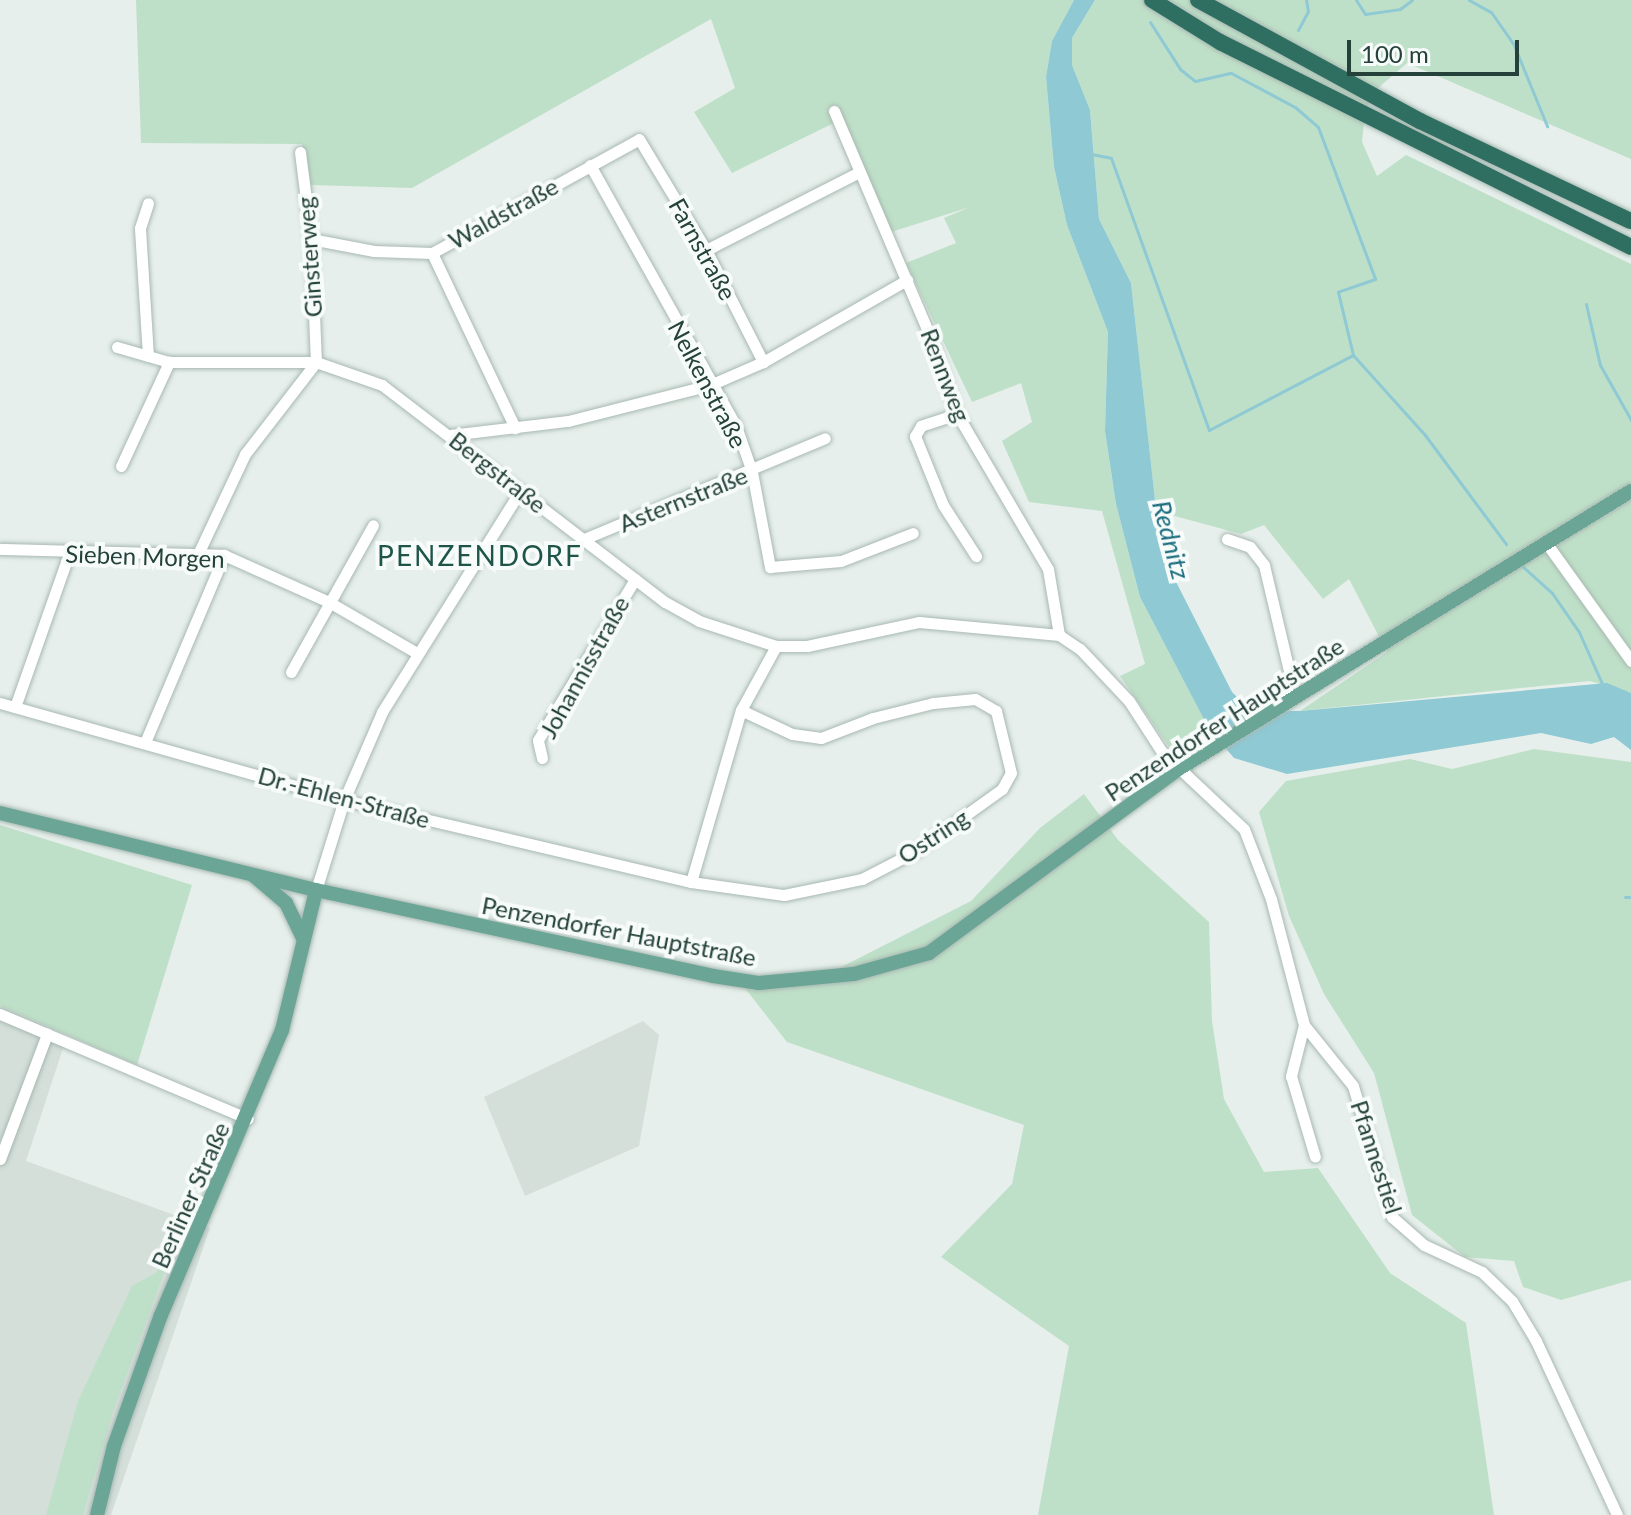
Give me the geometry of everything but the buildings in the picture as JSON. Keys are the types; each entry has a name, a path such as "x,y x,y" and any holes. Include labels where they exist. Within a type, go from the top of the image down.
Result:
{"highway":[{"path":"1152,0 1220,42 1631,247"},
{"path":"1198,0 1420,121 1631,221"}],"main road":[{"name":"Penzendorfer Hauptstraße","path":"0,813 316,890 713,976 759,983 854,974 929,953 1180,768 1631,491"},
{"path":"250,874 286,903 304,941"},
{"name":"Berliner Straße","path":"97,1515 114,1446 161,1315 248,1119 282,1030 316,890"}],"street":[{"name":"Rennweg","path":"834,111 857,173 907,280 957,414 1048,569 1059,635"},
{"name":"Waldstraße","path":"311,239 374,251 432,253 639,139"},
{"name":"Farnstraße","path":"639,139 706,250 763,362"},
{"name":"Ginsterweg","path":"300,152 311,239 316,362"},
{"name":"Nelkenstraße","path":"590,165 710,385 736,426 752,472 770,567 810,568 841,561 913,533"},
{"path":"706,250 857,173"},
{"path":"148,203 140,228 148,356"},
{"path":"432,253 515,428"},
{"path":"450,435 568,421 710,385 763,362 907,280"},
{"name":"Bergstraße","path":"117,347 169,362 316,362 382,385 635,579 699,621 776,646 807,646 919,622 1059,635"},
{"path":"121,466 169,362"},
{"path":"198,554 245,454 316,362"},
{"path":"957,414 921,426 915,436 943,505 976,556"},
{"name":"Asternstraße","path":"584,539 752,472 825,438"},
{"path":"316,890 344,800 382,712 520,491"},
{"path":"291,672 373,525"},
{"path":"1227,539 1250,547 1264,565 1290,675 1279,706"},
{"path":"1547,544 1631,661"},
{"name":"Sieben Morgen","path":"0,549 69,554 224,555 329,602 417,653"},
{"path":"15,707 69,554"},
{"path":"146,740 224,555"},
{"name":"Johannisstraße","path":"542,758 538,740 635,579"},
{"path":"1059,635 1107,674 1162,752 1180,768"},
{"path":"691,882 741,710 776,646"},
{"name":"Ostring","path":"691,882 784,895 862,879 939,834 1002,789 1011,773 996,711 975,699 933,703 873,718 821,738 792,734 741,710"},
{"name":"Dr.-Ehlen-Straße","path":"0,703 146,740 344,800 691,882"},
{"name":"Pfannestiel","path":"1180,768 1244,829 1271,899 1304,1025 1353,1086 1392,1217 1424,1245 1482,1272 1512,1301 1536,1341 1617,1515"},
{"path":"0,1014 248,1119"},
{"path":"1304,1025 1291,1076 1315,1157"},
{"path":"0,1159 47,1034"}],"shaded area":[{"path":"0,1006 67,1036 26,1161 210,1228 111,1515 0,1515"},
{"path":"643,1021 659,1035 639,1146 525,1196 484,1097"}],"green space":[{"path":"136,0 1074,0 1052,41 1046,77 1054,167 1067,225 1108,332 1105,431 1116,504 1140,597 1209,729 1172,751 1120,676 1145,664 1102,511 1029,502 1002,441 1032,422 1021,383 972,402 906,263 956,243 944,218 970,207 888,233 842,119 732,173 694,112 735,88 711,19 412,188 311,185 302,144 141,143"},
{"path":"1095,0 1631,0 1631,159 1407,63 1378,88 1365,112 1362,142 1377,176 1406,155 1631,264 1631,693 1590,681 1300,711 1387,652 1349,579 1323,599 1264,525 1241,534 1171,515 1158,527 1131,283 1099,219 1090,110 1072,65 1072,38"},
{"path":"1534,749 1631,762 1631,1280 1561,1300 1523,1287 1514,1261 1465,1257 1412,1215 1374,1073 1324,994 1289,916 1259,812 1286,781 1410,759 1452,769"},
{"path":"1084,794 1118,840 1209,922 1212,1021 1224,1099 1264,1172 1318,1168 1390,1273 1466,1323 1494,1515 1038,1515 1069,1346 941,1257 1012,1184 1024,1125 787,1042 744,987 810,983 971,901 1040,828"},
{"path":"0,825 192,885 137,1065 0,1006"},
{"path":"193,1169 201,1172 113,1412 83,1515 46,1515 78,1401 132,1286 157,1272"}],"water":[{"path":"1074,0 1095,0 1072,38 1072,65 1090,110 1099,219 1131,283 1158,527 1171,572 1232,692 1243,703 1271,711 1300,711 1607,683 1631,693 1631,750 1614,737 1591,744 1541,733 1287,774 1234,758 1209,729 1140,597 1116,504 1105,431 1108,332 1067,225 1054,167 1046,77 1052,41"}],"waterway":[{"path":"1298,30 1308,11 1306,0"},
{"path":"1356,0 1365,14 1400,9 1412,0"},
{"path":"1469,0 1491,12 1513,43 1547,126"},
{"path":"1150,22 1180,69 1195,81 1231,73 1295,107 1318,127 1375,279 1338,292 1353,355 1425,435 1506,544"},
{"path":"1091,154 1111,158 1209,430 1353,355"},
{"path":"1586,304 1600,365 1631,420"},
{"path":"1521,565 1552,593 1579,632 1603,686"},
{"path":"1625,897 1631,897"}],"district":[{"name":"PENZENDORF","path":"480,555"}],"water label":[{"name":"Rednitz","path":"1171,540"}]}
